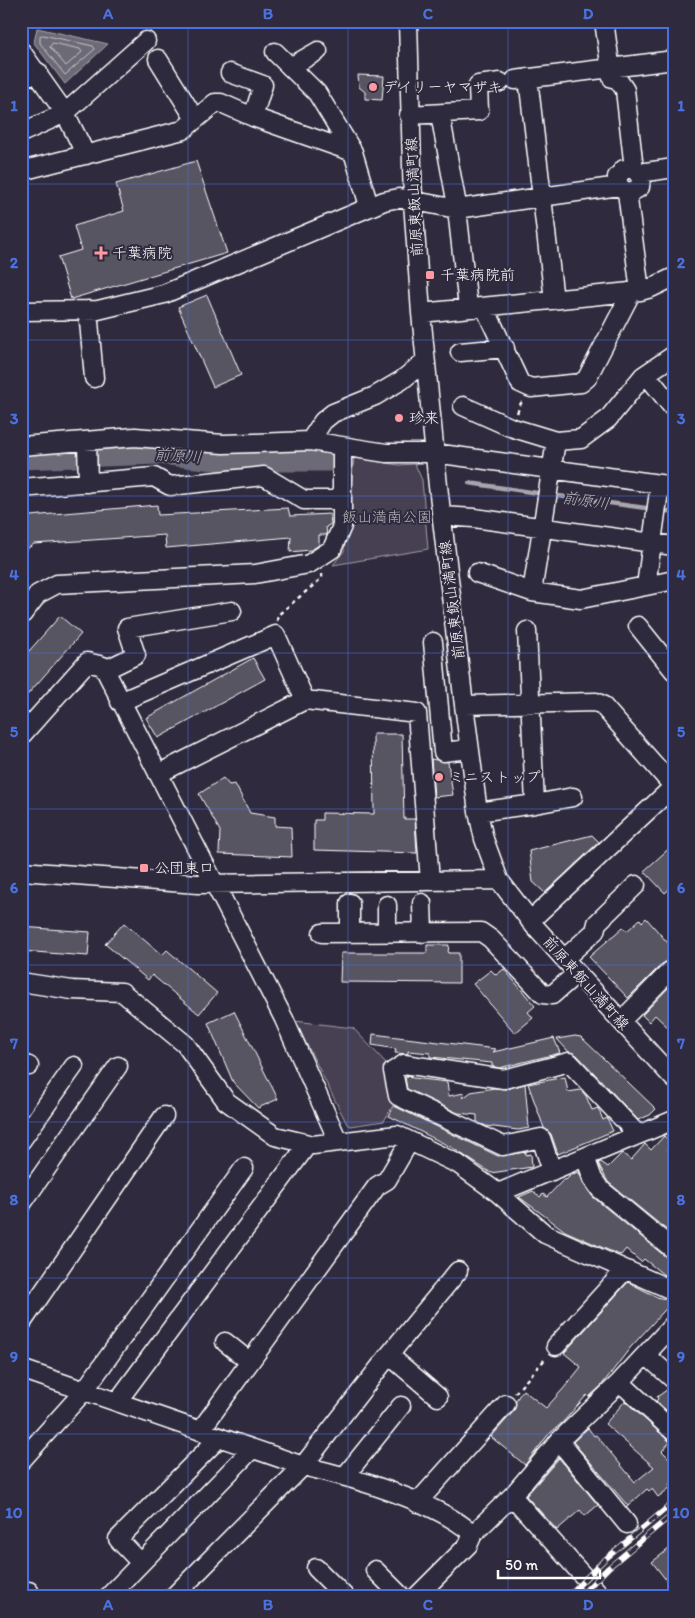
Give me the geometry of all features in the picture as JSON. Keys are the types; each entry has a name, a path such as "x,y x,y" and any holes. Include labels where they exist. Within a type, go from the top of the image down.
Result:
{"street":[{"name":"前原東飯山満町線","path":"408,21 409,115 413,202 425,360 434,453 478,812 491,862 499,880 530,921 564,959 621,1021 671,1070"},
{"path":"604,21 610,68 630,180 640,290"},
{"path":"21,133 65,113 146,41"},
{"path":"21,50 65,113 86,154"},
{"path":"290,67 318,51"},
{"path":"275,52 317,93 353,152 369,206"},
{"path":"158,59 196,119"},
{"path":"409,115 479,111 478,85 674,60"},
{"path":"21,78 38,72"},
{"path":"230,73 263,86 253,117"},
{"path":"514,80 541,192 554,300"},
{"path":"21,172 182,130 216,103 221,103 253,117 353,152"},
{"path":"440,114 477,307 506,348 513,370 520,383 531,388 581,383 587,378 629,297 640,290 674,277"},
{"path":"630,180 674,168"},
{"path":"21,311 98,310 164,294 369,206 399,198 436,205 456,204 630,180 674,178"},
{"path":"421,313 640,290 674,289"},
{"path":"88,310 94,378"},
{"path":"460,352 506,348"},
{"path":"463,406 510,427 556,441 581,439 608,419 646,374 674,355"},
{"path":"310,441 323,421 333,414 389,388 402,380 425,360"},
{"path":"646,374 674,408"},
{"path":"21,446 135,437 223,444 310,441 386,453 434,453 667,485 652,542 646,586"},
{"path":"532,592 556,441"},
{"path":"87,442 88,483"},
{"path":"21,616 38,594 58,584 255,574 308,564 332,549 342,526 342,447"},
{"path":"21,488 154,477 170,486 264,476 304,500 342,500"},
{"path":"442,516 542,527 674,546"},
{"path":"477,573 532,592 581,599 674,580"},
{"path":"105,670 136,655 128,628 232,611"},
{"path":"638,626 674,671"},
{"path":"527,631 532,702 535,804"},
{"path":"120,702 276,635 305,700"},
{"path":"433,642 443,752 469,749"},
{"path":"21,736 87,662 103,666 284,1019 338,1142"},
{"path":"158,774 305,700 418,713 430,881"},
{"path":"464,705 596,702 602,705 674,787 530,921"},
{"path":"478,812 573,797"},
{"path":"21,871 214,884 499,880"},
{"path":"564,959 595,931 597,923 636,885"},
{"path":"350,903 350,933"},
{"path":"422,903 423,932"},
{"path":"387,905 387,933"},
{"path":"322,933 481,932 491,939 543,994 547,995 552,994 577,973"},
{"path":"621,1021 670,971"},
{"path":"21,982 72,990 122,992 185,1044 226,1101 275,1136 308,1144 397,1135 458,1164 498,1193 545,1234 674,1291"},
{"path":"552,1171 541,1138 503,1146 398,1096 393,1071 404,1064 504,1079 569,1062 638,1135"},
{"path":"21,1141 74,1066"},
{"path":"21,1205 118,1066"},
{"path":"21,1324 164,1116"},
{"path":"498,1193 674,1120"},
{"path":"200,1431 250,1362 376,1201 377,1186 387,1180 409,1142"},
{"path":"117,1402 308,1144"},
{"path":"585,1157 592,1179 600,1188 674,1250"},
{"path":"21,1461 84,1391 244,1168"},
{"path":"556,1346 625,1270"},
{"path":"173,1597 304,1466 389,1354 458,1271"},
{"path":"375,1570 414,1596 468,1545 473,1534 512,1496 559,1441 620,1382 674,1324"},
{"path":"226,1342 250,1362"},
{"path":"389,1354 438,1397"},
{"path":"646,1354 674,1380"},
{"path":"23,1372 304,1466 345,1476 418,1503 462,1524 473,1534"},
{"path":"620,1382 674,1432"},
{"path":"418,1503 506,1404"},
{"path":"345,1476 401,1406"},
{"path":"141,1563 118,1540 220,1438"},
{"path":"559,1441 627,1524"},
{"path":"108,1597 252,1449"},
{"path":"512,1496 602,1597"},
{"path":"316,1568 344,1597"}],"path":[{"path":"510,427 521,403 530,400 536,388"},
{"path":"278,615 322,578"},
{"path":"506,1404 556,1346"}],"green space":[{"name":"飯山満南公園","path":"354,458 399,465 415,464 422,480 428,549 333,565 344,551"},
{"path":"295,1021 353,1028 387,1064 383,1067 395,1102 384,1121 350,1126 347,1124"}],"water":[{"path":"37,28 108,44 65,84 34,43"}],"building":[{"path":"358,75 384,76 382,100 365,99 365,92 359,87"},
{"path":"196,161 227,253 71,299 58,257 81,250 74,226 124,211 116,184"},
{"path":"207,295 241,375 213,387 178,307"},
{"path":"157,505 158,515 288,508 290,516 330,514 331,524 326,527 327,535 319,535 319,545 311,550 290,552 291,537 166,548 165,535 34,544 21,553 21,531 28,529 30,516"},
{"path":"60,616 81,634 21,702 21,660"},
{"path":"253,658 265,679 158,738 146,718"},
{"path":"373,734 402,734 404,819 415,819 417,853 314,850 314,820 322,820 322,813 374,814"},
{"path":"431,759 448,762 453,795 434,797"},
{"path":"223,778 229,785 235,784 250,813 275,817 275,826 291,827 292,857 219,854 220,831 199,794"},
{"path":"592,835 599,842 545,893 533,882 529,851"},
{"path":"674,844 674,885 665,893 644,871"},
{"path":"646,918 674,950 674,961 662,964 628,998 589,957 623,927 627,931 640,919 642,922"},
{"path":"124,923 162,955 167,950 217,993 199,1014 152,975 148,980 105,944"},
{"path":"21,927 90,932 88,956 21,951"},
{"path":"427,945 449,945 448,953 459,953 459,983 340,982 341,953 427,953"},
{"path":"504,969 535,1006 528,1012 533,1018 515,1033 473,984 491,970 496,975"},
{"path":"674,982 674,1033 655,1015 649,1022 642,1015"},
{"path":"234,1011 278,1099 258,1108 233,1082 208,1023"},
{"path":"373,1034 496,1049 493,1052 554,1038 560,1053 499,1068 492,1066 492,1063 430,1057 430,1053 408,1051 408,1054 395,1053 396,1049 372,1045"},
{"path":"581,1037 656,1109 650,1115 638,1120 577,1055 569,1052 557,1039"},
{"path":"405,1077 447,1082 449,1096 464,1093 463,1098 471,1092 494,1088 506,1089 525,1084 529,1128 518,1130 486,1126 477,1122 477,1115 458,1113 407,1089"},
{"path":"565,1077 568,1092 581,1090 592,1110 598,1108 603,1120 607,1118 613,1131 558,1154 551,1134 544,1128 528,1084"},
{"path":"394,1106 498,1156 526,1152 526,1155 531,1154 532,1167 491,1173 451,1147 389,1116"},
{"path":"664,1136 672,1144 667,1150 674,1155 674,1236 608,1182 598,1163 601,1162 608,1167 622,1153 631,1160 645,1144 651,1150"},
{"path":"579,1172 584,1185 593,1197 667,1258 674,1260 674,1279 664,1275 644,1259 641,1262 626,1249 621,1255 617,1254 565,1231 519,1197 533,1191 540,1197 543,1194 547,1197 564,1179 566,1180 572,1174"},
{"path":"628,1282 657,1297 673,1301 630,1348 601,1386 589,1397 587,1395 562,1423 548,1435 525,1465 491,1437 514,1411 516,1400 523,1390 546,1408 564,1388 581,1367 564,1353"},
{"path":"668,1389 674,1390 674,1417 656,1401 657,1397"},
{"path":"625,1401 670,1442 662,1451 674,1463 674,1480 669,1484 671,1487 658,1497 652,1489 649,1491 647,1489 628,1506 573,1442 588,1428 635,1482 654,1467 605,1424"},
{"path":"559,1458 598,1505 585,1516 580,1510 557,1530 526,1496"},
{"path":"674,1545 674,1590 652,1562"}],"waterway":[{"name":"前原川","path":"21,457 158,452 225,459 336,459"},
{"name":"前原川","path":"469,483 544,494"},
{"name":"前原川","path":"551,495 653,509"},
{"name":"前原川","path":"660,510 674,512"}],"railway":[{"path":"567,1597 603,1561 674,1502"},
{"path":"579,1597 608,1568 674,1513"}],"place":[{"name":"デイリーヤマザキ","path":"373,87"},
{"name":"千葉病院","path":"101,253"},
{"name":"千葉病院前","path":"430,275"},
{"name":"珍来","path":"399,418"},
{"name":"ミニストップ","path":"439,777"},
{"name":"公団東口","path":"144,868"}]}
